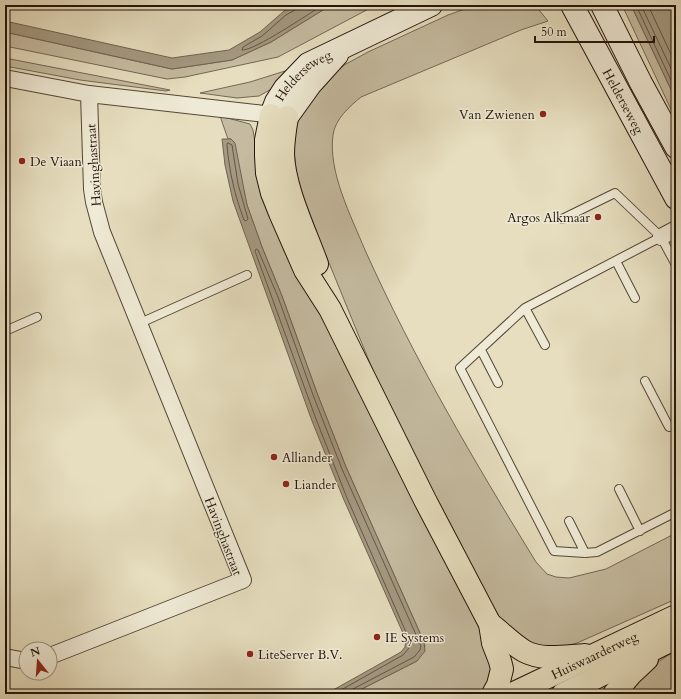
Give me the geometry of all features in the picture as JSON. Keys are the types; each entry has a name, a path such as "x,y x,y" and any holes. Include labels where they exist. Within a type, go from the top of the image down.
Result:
{"highway":[{"path":"279,116 284,133 283,155 293,200 318,264 330,309 425,500 490,624 493,643 502,669 498,685 493,694"},
{"name":"Huiswaarderweg","path":"512,694 676,616"},
{"path":"490,624 524,651 534,655 547,657 594,655"},
{"path":"614,694 631,674 669,641"},
{"name":"Huiswaarderweg","path":"563,694 669,641"}],"main road":[{"name":"Helderseweg","path":"279,116 347,46 432,5"},
{"name":"Helderseweg","path":"572,5 676,198"},
{"name":"Helderseweg","path":"602,5 641,83 676,147"}],"street":[{"path":"5,78 89,94 279,116"},
{"name":"Havinghastraat","path":"58,653 243,580 102,232 94,202 91,177 89,94"},
{"path":"661,237 676,228"},
{"path":"5,657 18,659"}],"lane":[{"path":"562,220 615,193 661,237 676,265"},
{"path":"661,237 526,308 460,368 554,550 585,553 597,552 676,512"},
{"path":"616,261 635,298"},
{"path":"138,324 247,275"},
{"path":"526,308 545,345"},
{"path":"5,331 37,317"},
{"path":"481,350 498,382"},
{"path":"645,381 669,427 676,426"},
{"path":"619,489 640,531"},
{"path":"569,521 585,553"}],"shaded area":[{"path":"331,5 376,5 278,57 185,77 167,79 5,46 5,32 172,69 232,60 271,42"},
{"path":"476,5 535,5 548,21 521,30 361,97 344,113 334,129 332,149 334,164 337,179 353,223 384,291 424,370 490,486 536,562 547,574 556,577 569,578 606,569 676,533 676,599 577,643 562,647 531,647 504,624 496,612 446,518 374,373 301,192 296,170 294,150 295,130 299,116 327,77 346,64 368,52 448,15"},
{"path":"622,5 631,5 676,100 676,120"},
{"path":"5,58 170,90 166,91 80,80 5,66"},
{"path":"285,71 275,87 259,96 237,98 200,93 250,82"},
{"path":"220,116 250,124 253,130 260,173 311,296 479,627 489,653 493,671 482,694 352,694 417,661 425,646 346,467 317,393 247,205 231,139 228,139"},
{"path":"676,650 676,694 628,694 655,664"}],"water":[{"path":"296,5 331,5 271,42 232,60 172,69 5,32 5,21 172,58 229,50 260,32 284,11"},
{"path":"631,5 676,5 676,100"},
{"path":"222,139 231,139 235,143 247,205 317,393 346,467 424,642 425,651 417,661 352,694 326,694 401,652 405,647 406,640 344,500 312,421 233,201 225,165"}],"place":[{"name":"Van Zwienen","path":"543,114"},
{"name":"De Viaan","path":"22,161"},
{"name":"Argos Alkmaar","path":"598,217"},
{"name":"Alliander","path":"274,457"},
{"name":"Liander","path":"286,484"},
{"name":"IE Systems","path":"377,637"},
{"name":"LiteServer B.V.","path":"250,654"}]}
